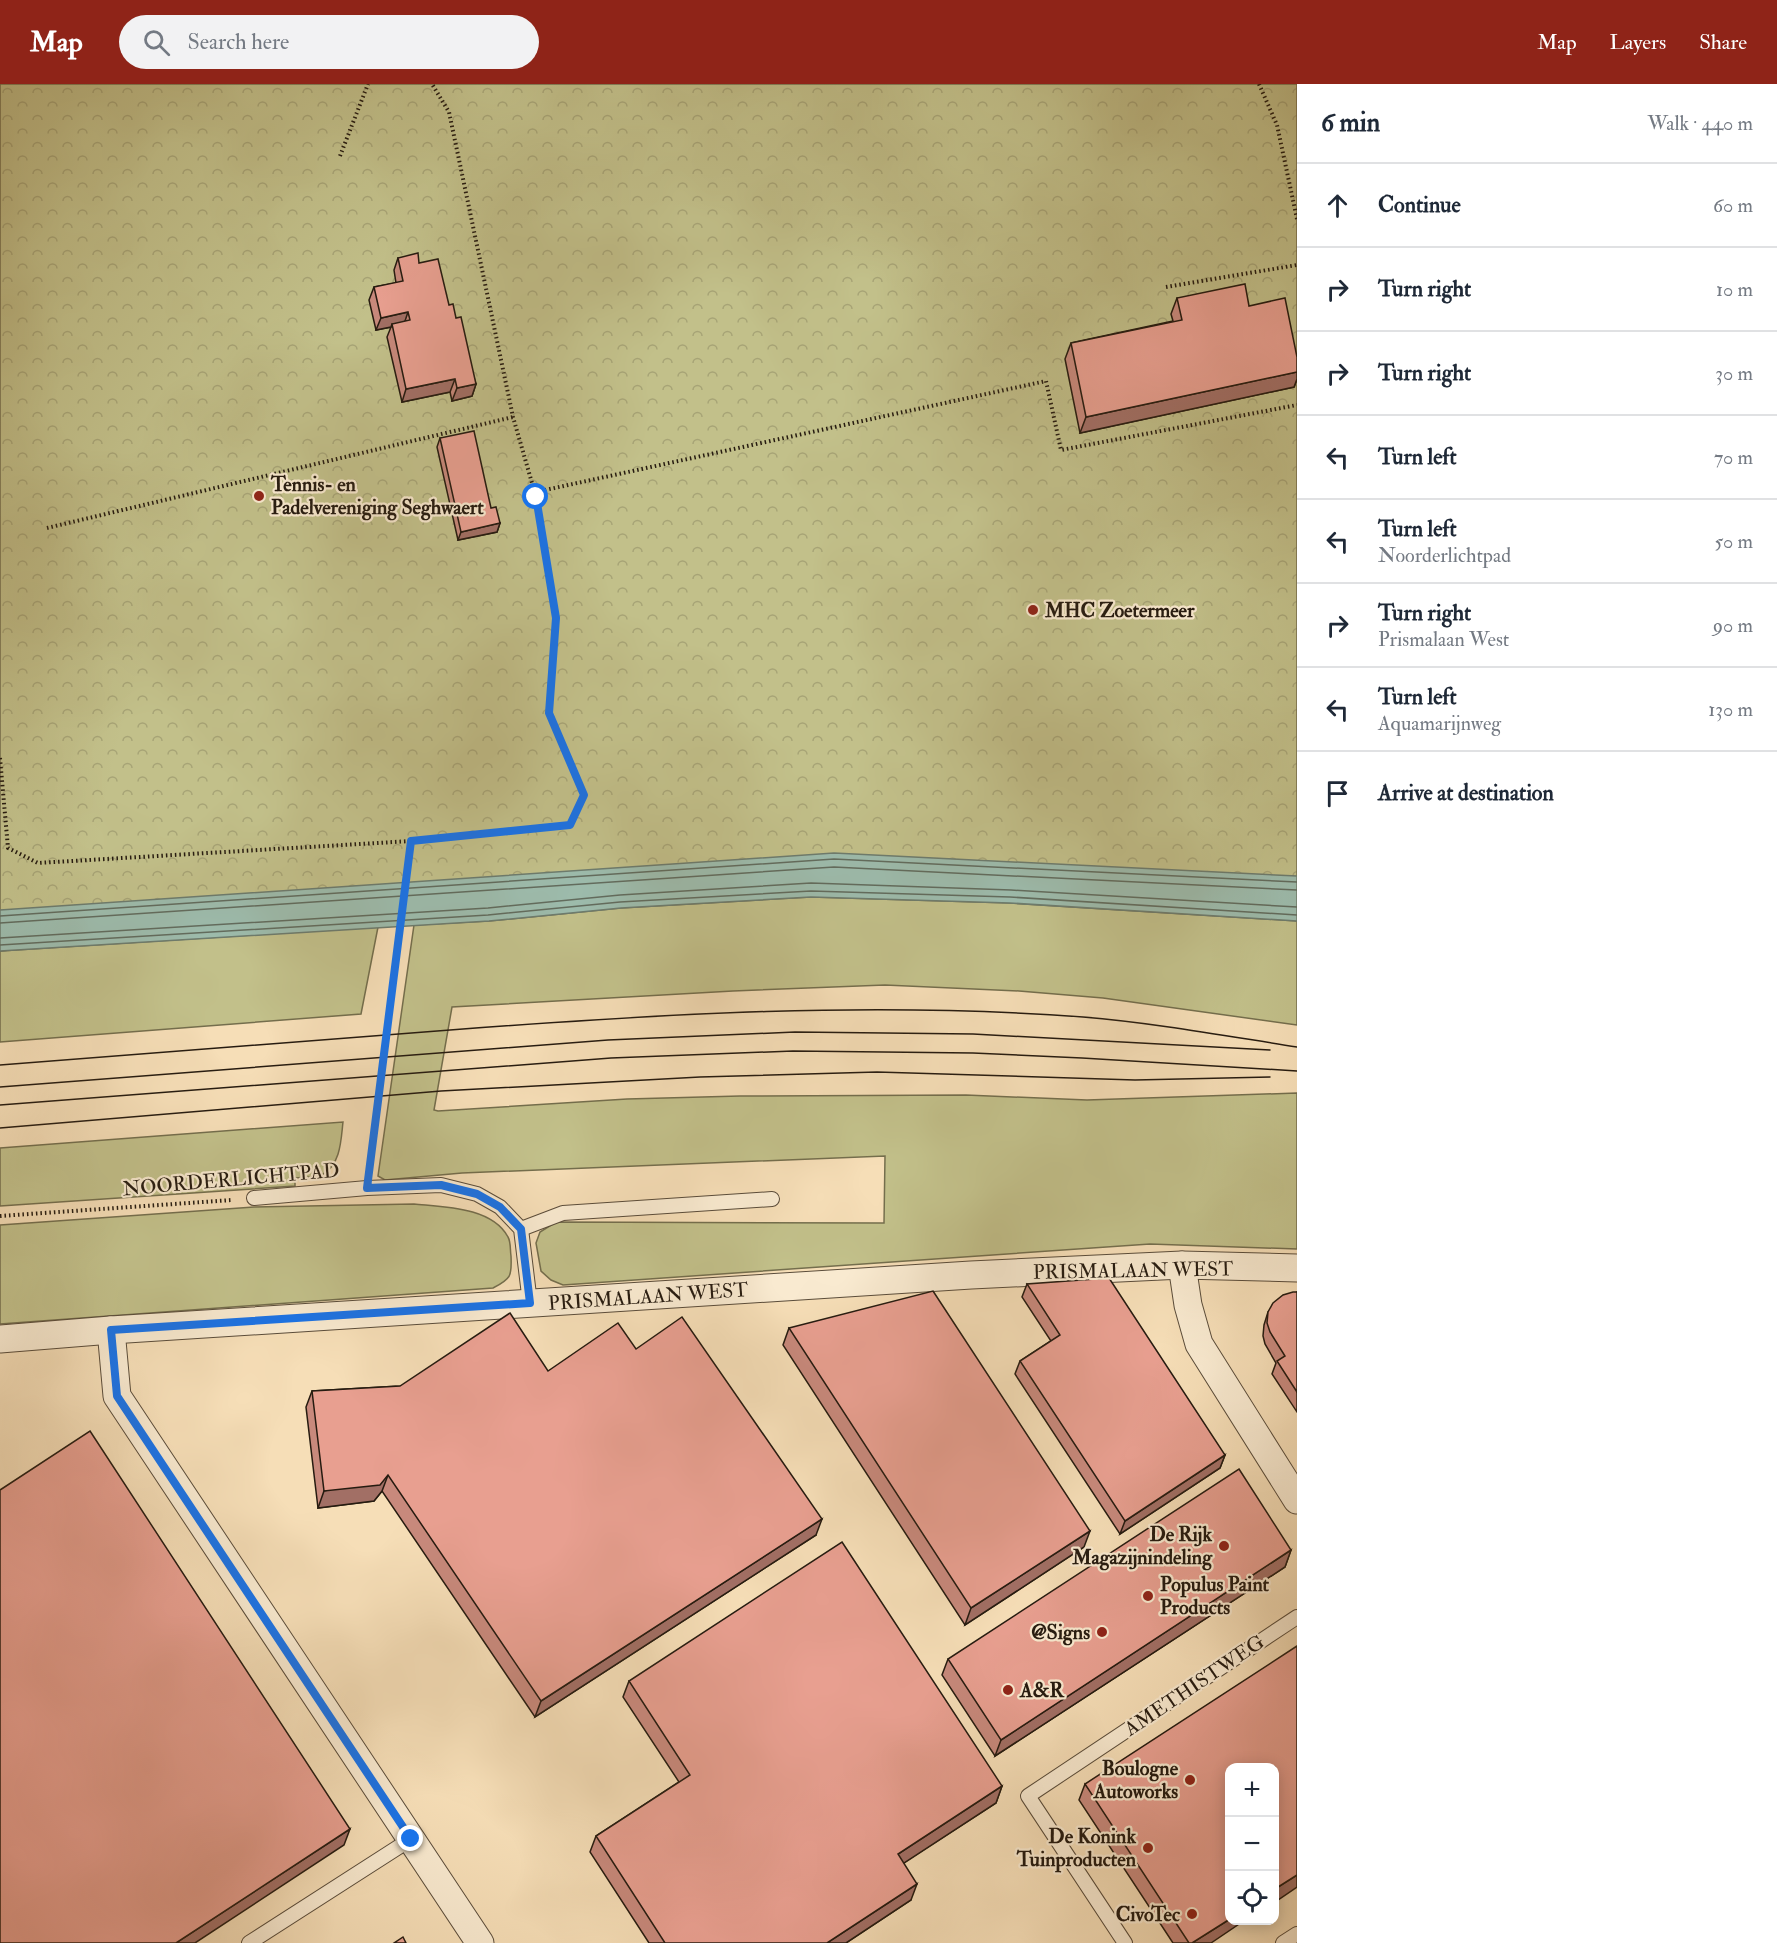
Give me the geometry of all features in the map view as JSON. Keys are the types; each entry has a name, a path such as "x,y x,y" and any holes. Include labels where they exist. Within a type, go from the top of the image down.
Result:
{"street":[{"name":"PRISMALAAN WEST","path":"0,1339 971,1275 1182,1265 1297,1268"},
{"path":"1182,1265 1188,1305 1198,1344 1297,1500"},
{"path":"111,1330 117,1396 480,1943"}],"lane":[{"name":"NOORDERLICHTPAD","path":"254,1198 367,1188 441,1185 477,1194 500,1207 521,1229"},
{"path":"530,1303 521,1229 563,1213 772,1199"},
{"name":"AMETHISTWEG","path":"1125,1943 1028,1796 1297,1617"},
{"path":"249,1943 411,1839"},
{"path":"1283,1943 1297,1934"}],"path":[{"path":"340,156 368,84"},
{"path":"0,758 8,848 38,863 411,841 570,825 584,795 549,713 556,618 536,494 513,417 449,112 432,84"},
{"path":"1258,84 1277,125 1297,219"},
{"path":"1166,287 1297,265"},
{"path":"536,494 1046,381 1061,450 1297,405"},
{"path":"47,528 513,417"},
{"path":"367,1188 411,841"},
{"name":"NOORDERLICHTPAD","path":"0,1216 254,1198"}],"green space":[{"path":"0,84 1297,84 1297,890 826,867 0,951"},
{"path":"811,897 1010,903 1297,921 1297,1025 1103,998 1019,991 885,985 452,1007 434,1110 627,1099 740,1096 966,1095 1087,1100 1297,1093 1297,1249 1150,1244 563,1285 551,1280 541,1271 536,1243 540,1232 556,1222 884,1223 885,1156 462,1173 385,1180 378,1176 414,925 489,921 621,908"},
{"path":"378,927 361,1014 0,1042 0,951"},
{"path":"343,1122 337,1158 329,1170 313,1177 295,1178 295,1186 0,1206 0,1148"},
{"path":"414,1204 466,1210 479,1214 501,1227 510,1244 511,1268 507,1279 493,1288 0,1324 0,1225 254,1207"}],"water":[{"path":"834,853 1297,876 1297,921 1010,903 811,897 621,908 489,921 0,951 0,910"}],"building":[{"path":"418,253 419,263 438,259 449,305 453,304 456,318 461,317 476,384 457,388 455,379 406,389 392,324 410,320 408,312 381,318 374,287 403,281 398,258"},
{"path":"1245,284 1249,306 1285,298 1297,357 1297,372 1086,417 1071,343 1182,320 1177,298"},
{"path":"474,431 491,508 496,507 500,523 461,532 440,438"},
{"path":"1109,1278 1225,1455 1125,1521 1020,1361 1060,1335 1027,1284"},
{"path":"933,1291 1090,1531 971,1608 789,1328"},
{"path":"1297,1292 1297,1392 1277,1361 1285,1356 1267,1323 1268,1312 1273,1303 1283,1295"},
{"path":"510,1313 548,1371 618,1323 636,1349 682,1317 822,1519 541,1701 388,1475 380,1485 324,1491 312,1391 400,1386"},
{"path":"90,1431 350,1829 176,1943 0,1943 0,1490"},
{"path":"1239,1469 1291,1550 1001,1740 948,1659"},
{"path":"842,1542 1002,1786 898,1854 917,1884 827,1943 665,1943 596,1836 690,1775 629,1681"},
{"path":"1297,1646 1297,1875 1279,1886 1279,1763 1225,1763 1225,1922 1189,1943 1085,1784"},
{"path":"403,1937 406,1943 394,1943"}],"tram line":[{"path":"0,1065 450,1030 766,1011 925,1010 1083,1017 1164,1026 1297,1047"},
{"path":"0,1087 608,1040 795,1032 973,1034 1270,1050"},
{"path":"0,1105 611,1058 793,1051 973,1053 1297,1071"},
{"path":"0,1128 441,1091 700,1077 877,1072 1135,1080 1270,1077"}],"place":[{"name":"Tennis- en Padelvereniging Seghwaert","path":"259,496"},
{"name":"MHC Zoetermeer","path":"1033,610"},
{"name":"De Rijk Magazijnindeling","path":"1224,1546"},
{"name":"Populus Paint Products","path":"1148,1596"},
{"name":"@Signs","path":"1102,1632"},
{"name":"A&R","path":"1008,1690"},
{"name":"Boulogne Autoworks","path":"1190,1780"},
{"name":"De Konink Tuinproducten","path":"1148,1848"},
{"name":"CivoTec","path":"1192,1914"}],"route":[{"path":"411,1839 117,1396 111,1330 530,1303 521,1229 500,1207 477,1194 441,1185 367,1188 411,841 570,825 584,795 549,713 556,618 536,497"}]}
